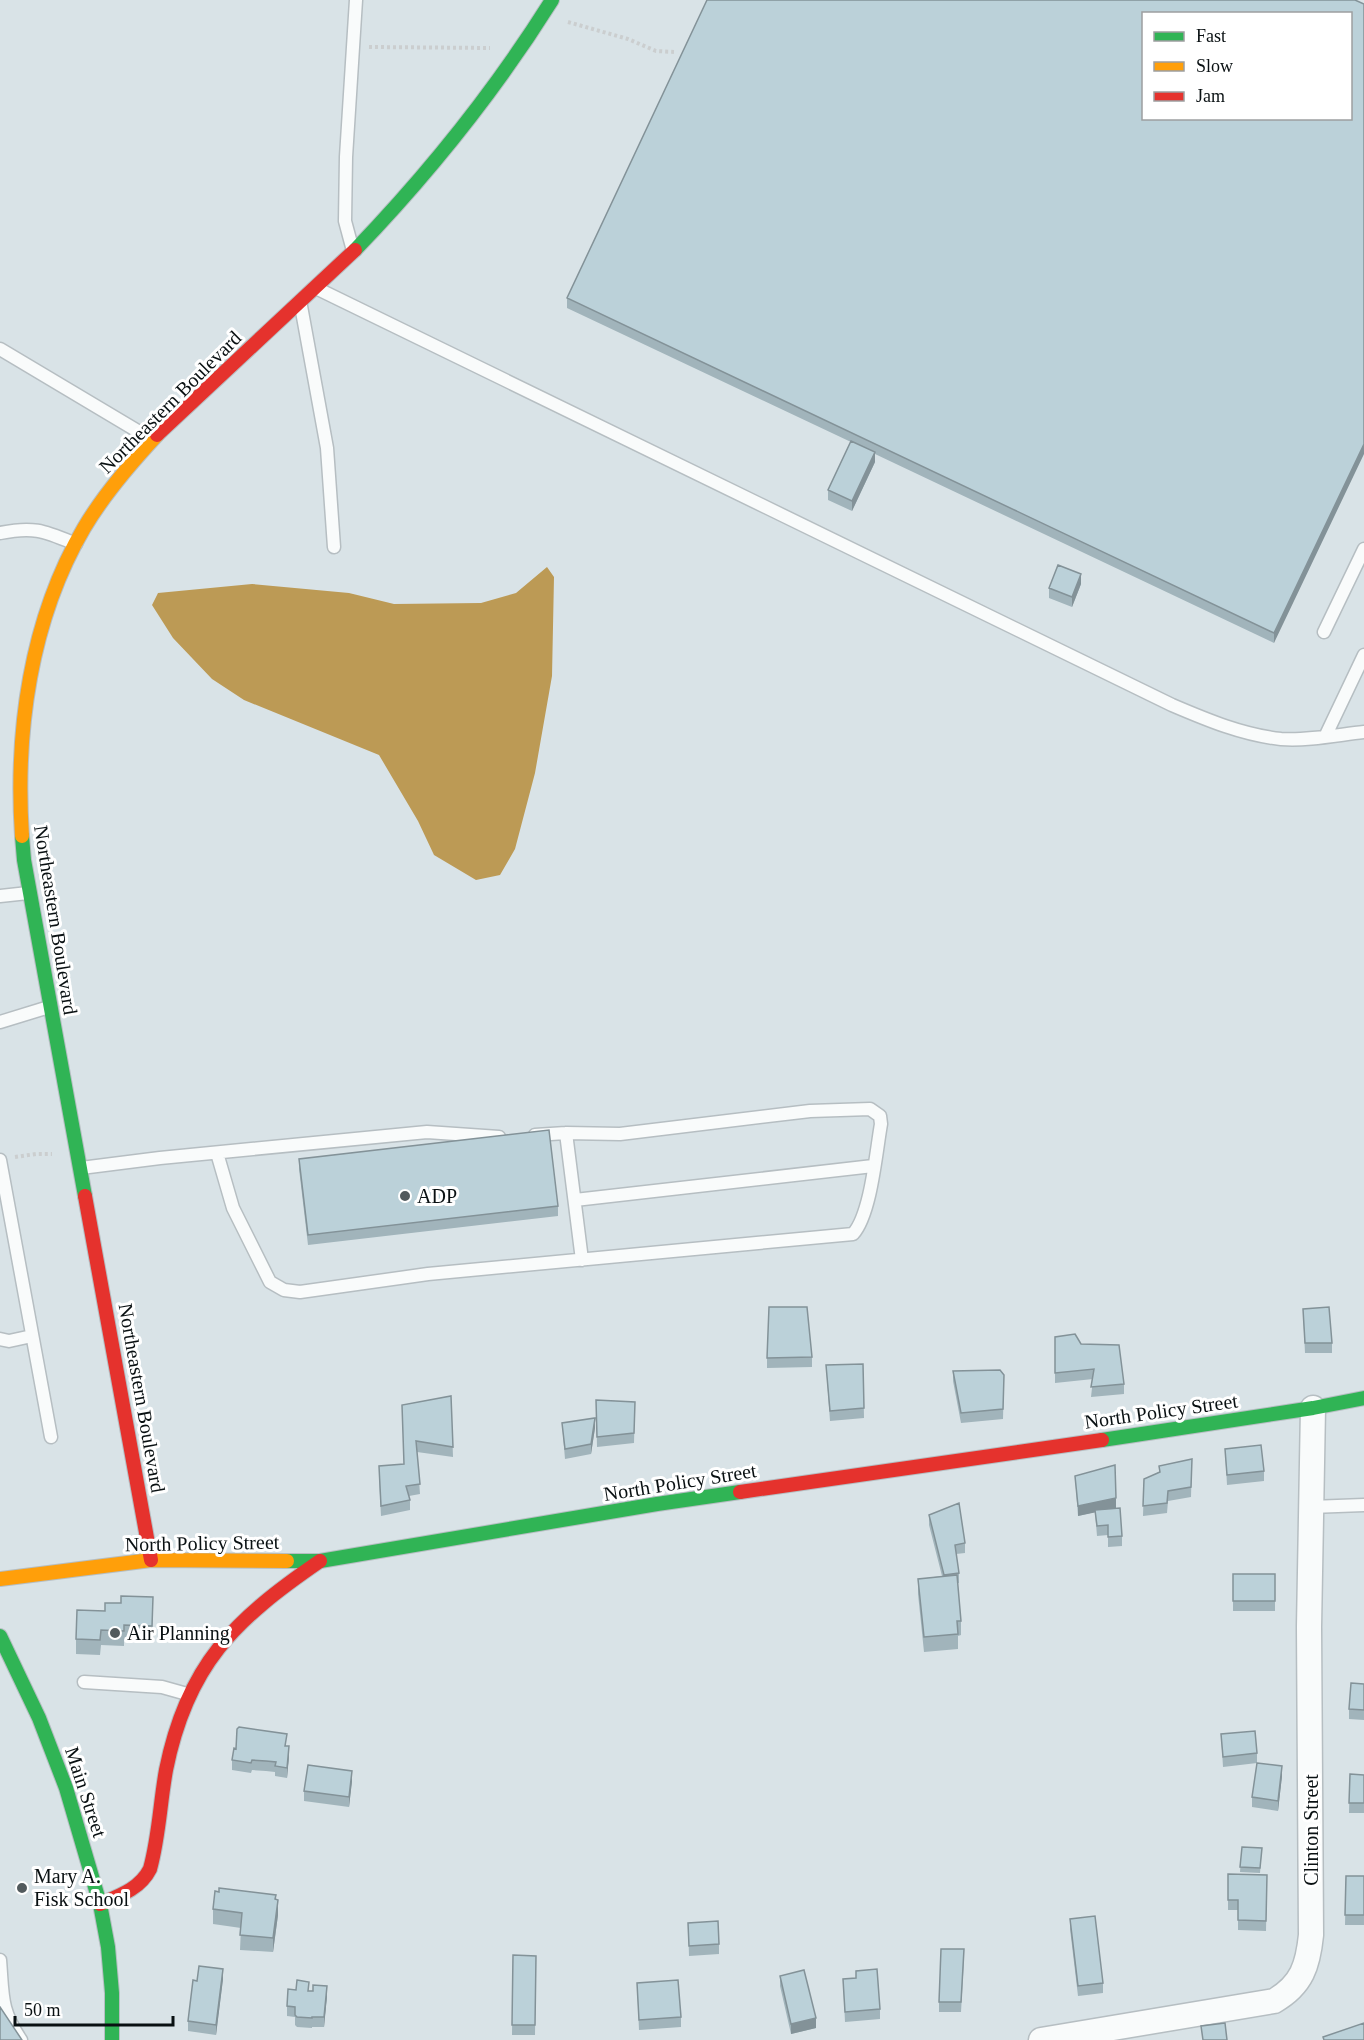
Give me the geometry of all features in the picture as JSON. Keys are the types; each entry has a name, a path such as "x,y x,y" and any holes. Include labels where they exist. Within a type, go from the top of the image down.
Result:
{"street":[{"name":"Northeastern Boulevard","path":"152,1560 29,893 20,826 20,776 23,723 32,668 58,584 77,544 110,490 153,440 316,288 423,177 518,53 552,0"},
{"name":"North Policy Street","path":"0,1579 152,1560 320,1561 657,1504 1313,1408 1364,1398"},
{"name":"Clinton Street","path":"1041,2040 1274,2001 1287,1994 1298,1983 1305,1969 1311,1935 1309,1628 1313,1408"},
{"path":"100,1904 128,1892 147,1875 177,1725 189,1695 210,1659 245,1617 283,1586 320,1561"},
{"name":"Main Street","path":"0,1636 39,1718 66,1788 100,1904 108,1947 112,1993 112,2040"}],"lane":[{"path":"353,250 345,221 346,157 356,0"},
{"path":"316,288 1213,723 1283,739 1364,732"},
{"path":"300,302 327,448 334,547"},
{"path":"0,349 153,440"},
{"path":"0,533 19,529 40,530 77,544"},
{"path":"1324,632 1364,549"},
{"path":"1325,737 1364,655"},
{"path":"0,896 29,893"},
{"path":"0,1022 50,1006"},
{"path":"80,1168 217,1153 427,1132 489,1138 566,1133 620,1134 810,1111 870,1109 880,1116 881,1124 865,1211 860,1226 853,1234 428,1274 300,1292 284,1290 270,1282 233,1208 217,1153"},
{"path":"566,1133 582,1260"},
{"path":"0,1160 51,1437"},
{"path":"575,1200 873,1166"},
{"path":"0,1339 9,1341 32,1336"},
{"path":"1311,1507 1364,1505"},
{"path":"84,1682 162,1687 189,1695"},
{"path":"0,1960 2,2005 6,2017 21,2040"}],"path":[{"path":"564,21 628,39 656,51 674,52"},
{"path":"384,48 494,48"},
{"path":"36,1154 59,1155"}],"shaded area":[{"path":"547,567 554,577 552,676 535,773 515,849 500,875 476,880 434,855 418,821 379,755 244,700 212,679 173,638 152,605 158,593 252,584 349,593 394,604 481,603 516,593"}],"building":[{"path":"707,0 1355,0 1364,4 1364,444 1274,633 567,298"},
{"path":"851,441 875,452 852,501 828,490"},
{"path":"1058,565 1081,574 1072,597 1049,588"},
{"path":"549,1130 558,1206 308,1235 299,1159"},
{"path":"769,1307 807,1307 812,1357 767,1358"},
{"path":"1329,1307 1332,1343 1305,1343 1303,1309"},
{"path":"1075,1334 1081,1344 1119,1345 1124,1384 1091,1387 1094,1369 1055,1373 1055,1337"},
{"path":"863,1364 864,1408 830,1411 826,1365"},
{"path":"1000,1370 1004,1375 1003,1409 961,1413 953,1371"},
{"path":"451,1396 453,1447 416,1441 420,1484 406,1486 410,1500 381,1506 379,1466 404,1464 402,1405"},
{"path":"596,1400 635,1402 634,1433 597,1437"},
{"path":"595,1418 591,1444 565,1449 562,1423"},
{"path":"1261,1445 1264,1471 1227,1475 1225,1449"},
{"path":"1192,1459 1191,1487 1168,1491 1167,1503 1143,1506 1144,1479 1160,1472 1159,1466"},
{"path":"1115,1465 1116,1498 1078,1506 1075,1476"},
{"path":"959,1503 965,1543 955,1545 959,1573 944,1575 929,1515"},
{"path":"1120,1508 1122,1536 1108,1537 1108,1525 1097,1526 1095,1510"},
{"path":"1233,1574 1275,1574 1275,1601 1233,1601"},
{"path":"957,1575 961,1621 957,1621 958,1634 924,1637 918,1579"},
{"path":"121,1596 153,1597 152,1626 124,1625 124,1631 101,1630 100,1640 76,1639 77,1610 105,1611 105,1603 121,1603"},
{"path":"1351,1683 1364,1684 1364,1710 1349,1709"},
{"path":"239,1727 287,1734 285,1746 289,1746 287,1768 275,1766 276,1762 252,1760 251,1763 232,1760"},
{"path":"1255,1731 1257,1753 1223,1757 1221,1734"},
{"path":"1257,1763 1282,1766 1278,1801 1252,1797"},
{"path":"308,1765 352,1771 349,1797 304,1791"},
{"path":"1350,1774 1364,1775 1364,1803 1349,1803"},
{"path":"1242,1847 1262,1848 1260,1868 1240,1867"},
{"path":"1228,1874 1267,1875 1266,1921 1238,1920 1238,1900 1228,1900"},
{"path":"1346,1876 1364,1876 1364,1915 1345,1915"},
{"path":"219,1888 276,1895 275,1899 278,1900 273,1938 240,1935 242,1913 213,1909 215,1891 219,1892"},
{"path":"1095,1916 1103,1983 1078,1986 1070,1919"},
{"path":"718,1921 719,1944 689,1946 688,1923"},
{"path":"941,1949 964,1949 961,2002 939,2002"},
{"path":"513,1955 536,1956 535,2025 512,2025"},
{"path":"199,1966 223,1969 216,2025 188,2021 193,1980 197,1981"},
{"path":"877,1969 880,2009 845,2012 843,1979 856,1978 856,1971"},
{"path":"804,1970 816,2018 791,2024 780,1976"},
{"path":"297,1980 309,1982 308,1991 313,1991 313,1985 327,1986 324,2017 297,2017 295,2007 287,2006 288,1989 296,1990"},
{"path":"678,1980 681,2017 639,2020 637,1983"},
{"path":"0,2007 22,2040 0,2040"},
{"path":"1225,2023 1227,2040 1203,2040 1201,2026"},
{"path":"1364,2023 1364,2040 1324,2040 1323,2037"}],"traffic: fast":[{"path":"355,250 460,130 508,67 552,0"},
{"path":"22,836 24,860 85,1196"},
{"path":"1102,1440 1313,1408 1364,1398"},
{"path":"287,1561 320,1561 740,1492"},
{"path":"0,1636 39,1718 66,1788 100,1904 108,1947 112,1993 112,2040"}],"traffic: slow":[{"path":"22,836 20,797 24,717 39,638 51,600 66,563 92,515 118,480 157,435"},
{"path":"0,1579 151,1560 287,1561"}],"traffic: jam":[{"path":"157,435 355,250"},
{"path":"85,1196 151,1560"},
{"path":"740,1492 1102,1440"},
{"path":"100,1904 135,1887 150,1869 166,1770 175,1733 201,1673 239,1625 320,1561"}],"place":[{"name":"ADP","path":"405,1196"},
{"name":"Air Planning","path":"115,1633"},
{"name":"Mary A. Fisk School","path":"22,1888"}]}
